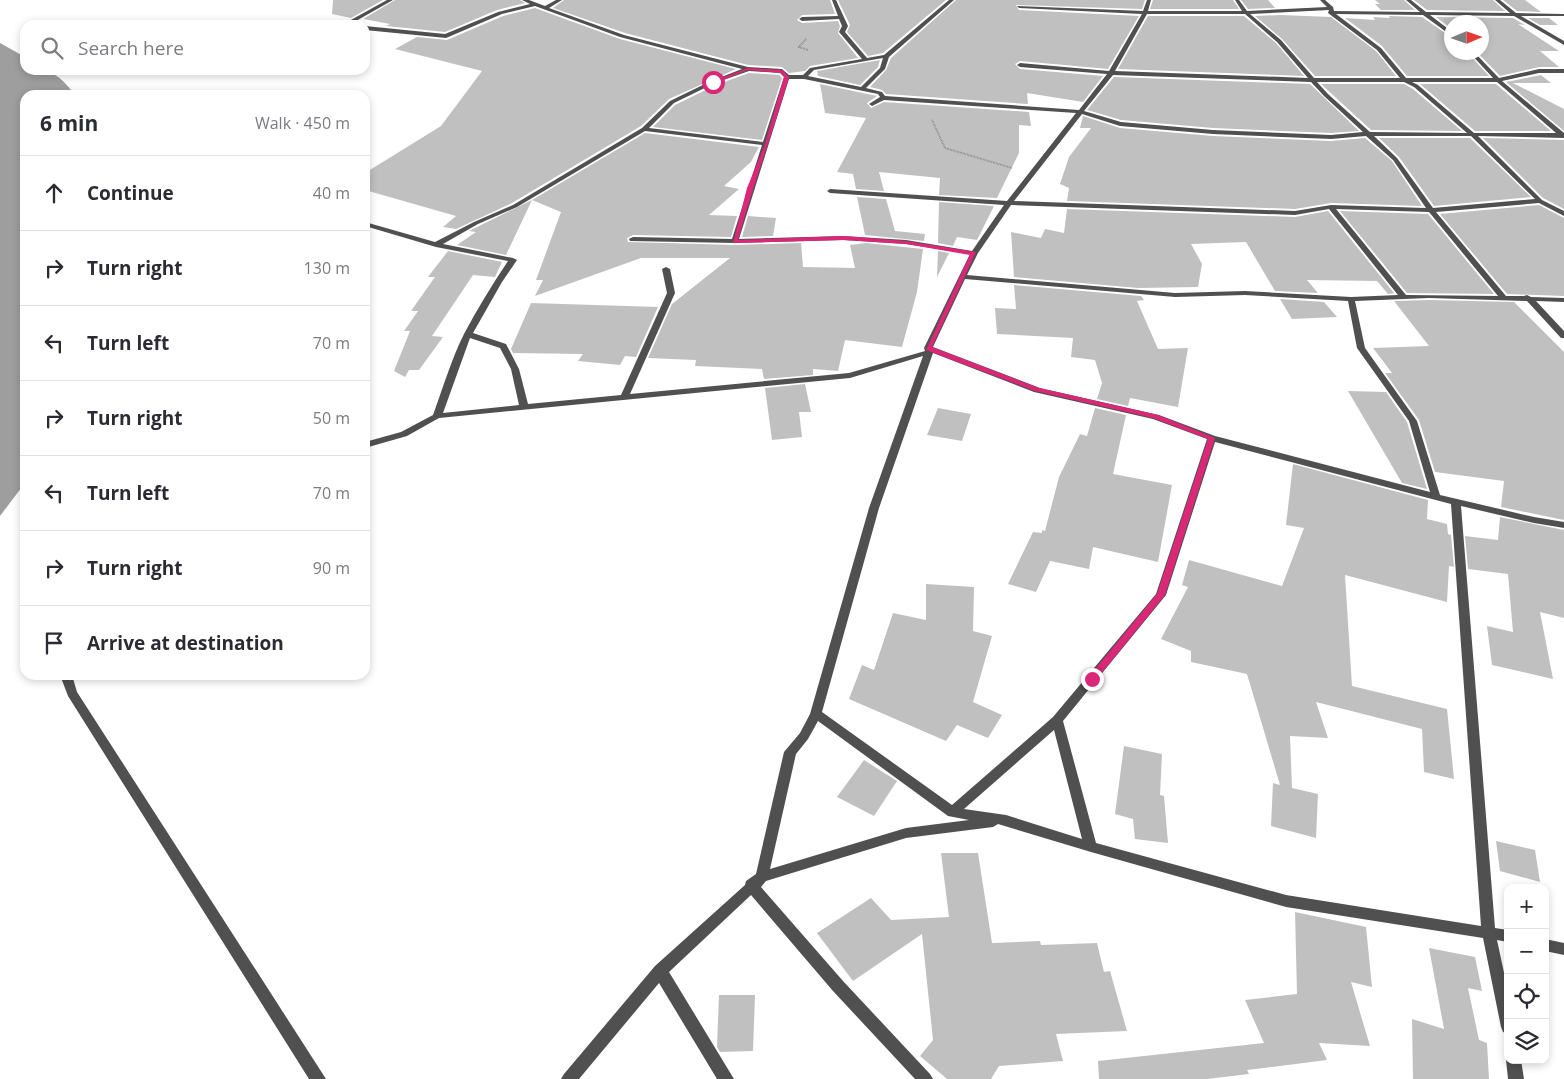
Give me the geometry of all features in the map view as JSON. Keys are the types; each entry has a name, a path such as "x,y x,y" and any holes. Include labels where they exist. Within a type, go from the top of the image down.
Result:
{"street":[{"path":"354,20 391,0"},
{"path":"524,0 622,36 748,69 782,71 787,77"},
{"path":"547,7 560,0"},
{"path":"834,0 845,26 842,32 866,60"},
{"path":"804,77 812,69 886,56 952,0"},
{"path":"756,881 790,752 804,736 816,714 874,508 929,350 974,253 1008,203 1111,73 1145,12 1149,0"},
{"path":"1237,0 1246,13 1279,41 1312,80 1366,134 1395,159 1431,210 1503,297"},
{"path":"1322,0 1379,49 1402,79 1416,86 1472,134 1540,201 1555,210 1564,212"},
{"path":"1408,0 1444,29"},
{"path":"1497,0 1517,16 1564,43"},
{"path":"370,28 446,36 500,12 534,4"},
{"path":"1019,7 1145,12 1246,13 1332,10 1423,14 1564,15"},
{"path":"802,19 842,17"},
{"path":"862,89 883,68 886,56"},
{"path":"1479,60 1498,80 1563,135"},
{"path":"1020,65 1111,73 1312,80 1498,80 1539,71 1564,71"},
{"path":"436,245 476,223 515,206 644,129 672,102 713,82 748,69"},
{"path":"787,77 804,77 862,89 880,93 883,98"},
{"path":"735,241 749,188 767,144 787,77"},
{"path":"872,104 883,98 1082,112 1120,124 1213,132 1331,137 1366,134 1563,135"},
{"path":"644,129 767,144"},
{"path":"830,191 1008,203 1295,214 1331,207 1431,210 1540,201"},
{"path":"1331,207 1403,296"},
{"path":"370,225 436,245 513,260 468,334 436,416"},
{"path":"633,239 735,241 844,238 906,242 974,253"},
{"path":"624,397 671,293 666,268"},
{"path":"962,277 1175,295 1245,293 1351,300 1403,296 1527,297 1564,300"},
{"path":"1527,297 1564,336"},
{"path":"1351,300 1361,348 1413,421 1436,497"},
{"path":"468,334 504,346 515,369 524,408"},
{"path":"370,444 404,434 436,416 850,375 929,350 1037,390 1156,417 1212,438 1456,502 1534,520 1564,524"},
{"path":"952,812 1057,720 1161,595 1212,438"},
{"path":"1456,502 1488,931 1506,1019"},
{"path":"68,680 72,693 318,1079"},
{"path":"816,714 952,812 1006,820 1091,847 1286,901 1504,935"},
{"path":"1057,720 1091,847"},
{"path":"569,1079 660,971 756,881 906,833 1006,820"},
{"path":"756,881 838,986 926,1079"},
{"path":"1549,946 1564,949"},
{"path":"660,971 726,1079"},
{"path":"1514,1064 1516,1079"}],"path":[{"path":"932,119 945,148 1032,174"}],"shaded area":[{"path":"0,43 20,54 20,75 56,75 71,90 20,90 20,490 0,516"}],"building":[{"path":"333,0 383,0 351,18 332,14"},
{"path":"395,0 520,0 525,3 497,10 445,32 386,26 390,24 363,19"},
{"path":"564,0 830,0 835,14 802,15 797,20 802,23 838,21 840,26 838,33 858,58 810,66 805,71 789,73 782,67 748,65 625,33 553,8"},
{"path":"838,0 946,0 883,53 868,56 847,32 850,25"},
{"path":"956,0 1145,0 1142,9 1016,5 1019,10 1139,16 1108,69 1020,61 1015,64 1020,69 1103,76 1083,102 1027,93 1028,104 886,94 882,90 870,87 886,70 891,58"},
{"path":"1153,0 1233,0 1239,9 1150,9"},
{"path":"1241,0 1268,0 1275,8 1248,9"},
{"path":"1375,0 1404,0 1415,10 1381,10 1375,4 1380,4"},
{"path":"1414,0 1493,0 1505,11 1427,10"},
{"path":"1503,0 1525,0 1541,12 1517,11"},
{"path":"535,8 620,39 736,69 669,99 641,126 512,203 456,229 443,227 456,216 370,191 370,170 441,126 482,71 395,49 417,37 447,40 503,16"},
{"path":"1148,16 1244,16 1276,43 1304,76 1118,69"},
{"path":"1255,16 1331,17 1376,51 1396,76 1315,76 1282,39"},
{"path":"1389,16 1422,17 1444,32 1444,60 1474,60 1489,76 1407,76 1382,46 1345,18 1375,20 1373,17 1390,18"},
{"path":"1436,17 1444,17 1444,23"},
{"path":"1489,18 1513,18 1525,25 1518,24 1559,51 1540,51 1559,67 1539,67 1500,76 1485,60 1489,60"},
{"path":"1528,18 1549,18 1558,25 1540,25"},
{"path":"880,60 878,67 860,85 818,76 817,71"},
{"path":"749,73 779,75 782,78 762,140 653,127 675,105 716,85"},
{"path":"1541,75 1551,83 1513,83 1564,109 1564,131 1506,82"},
{"path":"1114,77 1310,84 1359,131 1331,133 1213,128 1121,120 1087,110"},
{"path":"820,84 877,96 867,103 871,108 884,102 1029,112 1031,126 1019,125 1019,153 997,198 939,195 940,178 879,172 884,191 856,189 853,174 837,172 866,118 825,113"},
{"path":"1321,84 1404,84 1413,89 1462,131 1371,130"},
{"path":"1420,84 1496,84 1551,131 1475,131"},
{"path":"1083,116 1120,128 1213,136 1331,141 1365,138 1392,161 1422,206 1331,203 1295,209 1067,201 1069,188 1060,184 1069,157 1091,128 1080,128"},
{"path":"645,133 759,147 751,162 724,186 739,189 709,215 737,216 731,237 633,235 627,238 628,242 735,245 801,243 803,267 855,268 850,245 866,243 923,249 917,292 902,347 845,340 838,371 813,369 813,375 764,379 762,369 695,366 696,360 648,358 672,304 730,258 641,258 535,296 543,280 536,280 561,212 532,200"},
{"path":"1379,138 1470,138 1531,197 1434,206 1399,157"},
{"path":"1483,138 1564,140 1564,209 1543,198"},
{"path":"857,197 886,199 895,231 925,234 924,241 865,235"},
{"path":"532,200 506,255 457,245 476,232 469,231"},
{"path":"939,202 994,206 977,240 957,237 953,246 938,243"},
{"path":"1539,205 1564,218 1564,296 1507,294 1440,214"},
{"path":"1067,209 1295,217 1328,211 1394,293 1388,294 1377,281 1307,280 1318,293 1275,291 1246,242 1191,244 1202,264 1198,287 1138,288 1014,277 1011,232 1041,238 1045,229 1064,233"},
{"path":"1340,211 1428,214 1494,294 1407,293"},
{"path":"748,216 776,218 773,236 742,237"},
{"path":"448,251 502,262 495,277 473,275 432,336 443,337 419,370 409,370 405,377 394,371 410,331 404,331 418,311 411,311 435,277 428,277"},
{"path":"938,251 949,253 937,277"},
{"path":"1014,285 1141,296 1144,300 1137,301 1158,349 1188,348 1178,407 1130,398 1128,406 1097,399 1102,383 1095,360 1071,357 1073,338 997,334 995,308 1016,309"},
{"path":"1280,299 1324,302 1337,317 1292,319"},
{"path":"1394,301 1514,302 1564,352 1564,520 1501,507 1504,481 1435,472 1419,420 1385,373 1392,373 1373,348 1429,346"},
{"path":"531,303 658,307 636,357 625,356 620,365 578,361 583,354 513,353 511,349"},
{"path":"805,384 811,412 799,412 802,437 772,440 765,388"},
{"path":"1348,391 1386,392 1407,422 1427,489 1402,483"},
{"path":"938,408 971,414 962,441 927,435"},
{"path":"1095,408 1126,415 1113,474 1172,485 1158,562 1093,547 1089,569 1050,561 1036,592 1008,584 1033,532 1042,533 1042,530 1045,531 1059,477 1080,434 1087,436"},
{"path":"1293,464 1428,500 1427,519 1447,524 1448,534 1451,535 1454,567 1449,566 1447,602 1345,575 1352,686 1447,709 1454,779 1424,772 1422,729 1316,702 1328,738 1290,736 1292,788 1318,794 1316,838 1271,826 1273,783 1280,785 1247,674 1191,662 1191,651 1161,639 1188,587 1182,585 1189,560 1282,586 1304,528 1286,525"},
{"path":"1500,517 1564,530 1564,618 1540,612 1553,679 1492,665 1487,626 1513,632 1508,574 1468,569 1465,536 1498,540"},
{"path":"926,584 974,587 973,631 992,636 973,702 1002,715 988,738 957,725 946,741 849,699 862,665 874,670 893,613 926,620"},
{"path":"1124,746 1162,754 1160,795 1164,796 1168,843 1135,839 1133,819 1115,814"},
{"path":"864,760 897,781 874,816 837,797"},
{"path":"1496,841 1535,850 1540,882 1500,871"},
{"path":"941,853 978,853 992,943 1040,941 1041,945 1097,943 1104,972 1110,971 1127,1031 1056,1034 1063,1061 999,1066 991,1079 947,1079 920,1056 933,1040 922,934 853,981 817,933 871,898 891,920 949,917"},
{"path":"1295,912 1366,927 1372,987 1351,982 1370,1046 1319,1043 1327,1060 1247,1070 1249,1074 1207,1079 1099,1079 1098,1061 1264,1043 1245,1000 1297,994"},
{"path":"1429,948 1475,957 1482,991 1468,988 1479,1040 1487,1043 1489,1079 1413,1079 1412,1019 1444,1029"},
{"path":"719,995 755,995 753,1051 720,1052 717,1047"}],"route":[{"path":"713,82 748,69 782,71 787,77 767,144 749,188 735,241 844,238 906,242 974,253 928,348 1037,390 1156,417 1212,438 1161,595 1092,679"}]}
